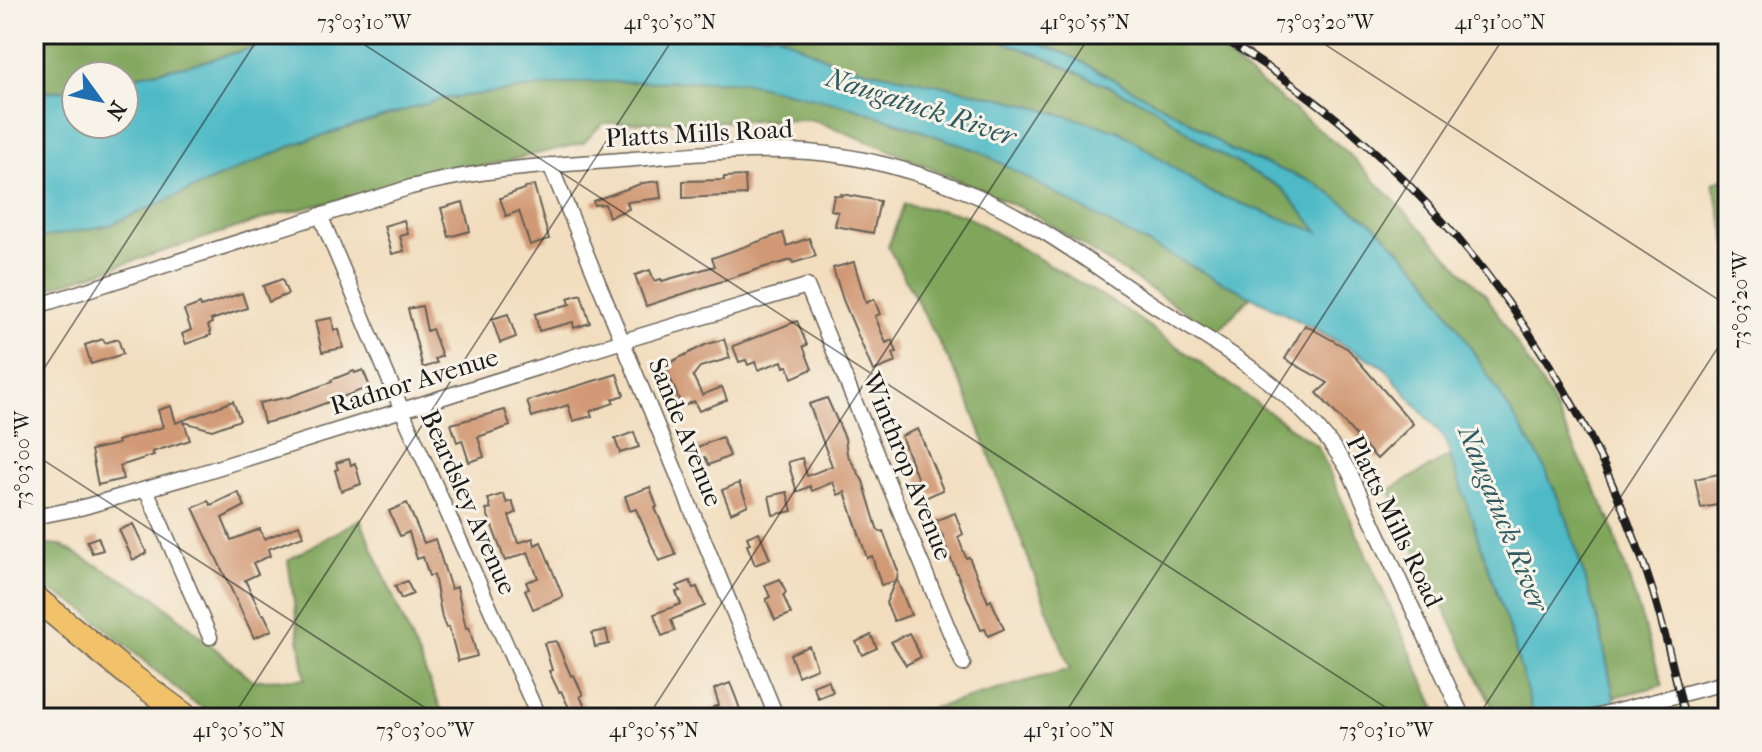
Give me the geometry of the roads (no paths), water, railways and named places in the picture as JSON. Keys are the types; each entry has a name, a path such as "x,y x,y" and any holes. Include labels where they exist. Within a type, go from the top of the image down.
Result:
{"highway":[{"path":"34,597 188,718"}],"street":[{"name":"Platts Mills Road","path":"34,307 439,180 550,165 751,151 834,155 952,186 1041,230 1253,368 1293,402 1328,438 1351,475 1463,718"},
{"name":"Sande Avenue","path":"550,165 777,718"},
{"name":"Beardsley Avenue","path":"320,215 402,410 539,718"},
{"name":"Radnor Avenue","path":"34,517 80,508 146,489 807,286"},
{"name":"Winthrop Avenue","path":"807,286 963,664"},
{"path":"146,489 210,637"},
{"path":"1591,718 1728,682"}],"water":[{"name":"Naugatuck River","path":"303,34 777,34 838,64 1006,99 1119,131 1210,192 1319,232 1282,188 1213,150 1152,106 1039,55 983,34 1014,34 1069,55 1186,119 1230,150 1315,183 1375,225 1425,275 1541,460 1566,516 1600,628 1618,718 1534,718 1513,641 1445,439 1384,367 1127,233 979,151 853,107 739,81 582,82 441,99 298,143 110,225 34,239 34,93 60,91 60,140 140,140 140,75 198,63"}],"railway":[{"path":"1215,34 1291,83 1361,140 1426,203 1484,271 1537,345 1583,423 1621,505 1652,589 1685,718"}]}
